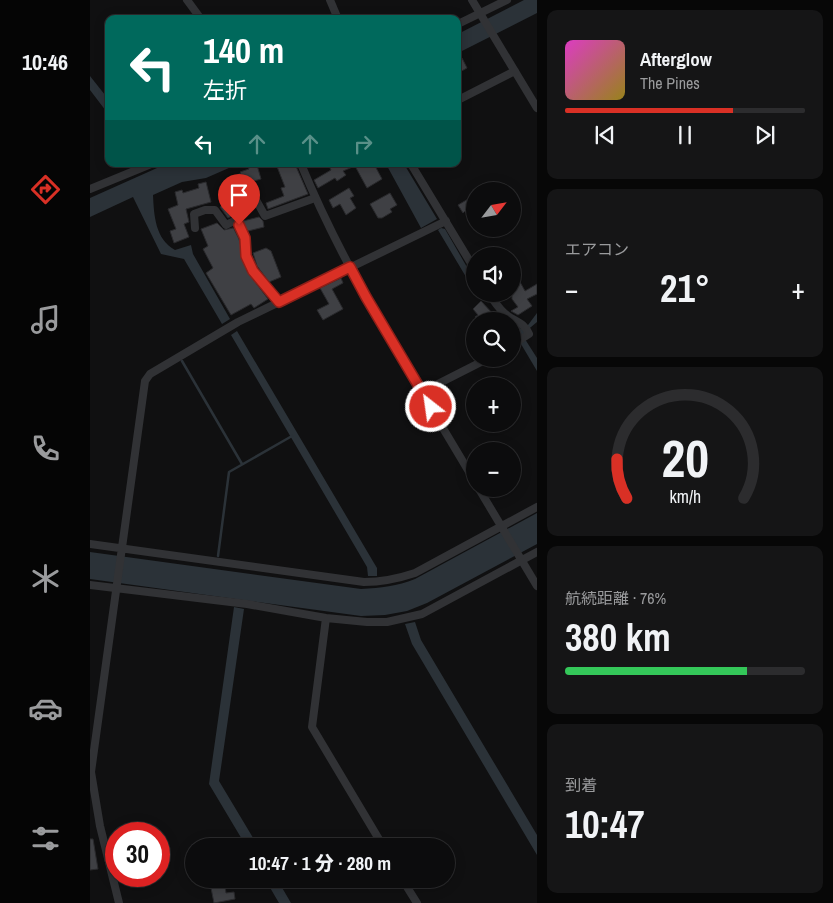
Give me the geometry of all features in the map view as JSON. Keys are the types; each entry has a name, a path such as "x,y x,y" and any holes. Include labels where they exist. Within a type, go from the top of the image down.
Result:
{"street":[{"path":"187,0 198,15"},
{"path":"330,0 336,15"},
{"path":"472,0 537,108"},
{"path":"461,23 481,16 507,0"},
{"path":"461,98 515,71"},
{"path":"90,190 144,167"},
{"path":"301,167 315,198 366,297 466,467"},
{"path":"413,167 466,255"},
{"path":"256,200 265,216 315,198"},
{"path":"194,228 194,214 205,210 215,210 226,226 234,222 239,225 245,238 246,256 253,271 279,302"},
{"path":"118,903 100,826 91,782 91,772 145,381 147,377 238,322 446,221"},
{"path":"495,302 504,312"},
{"path":"521,323 527,331 521,337"},
{"path":"422,392 470,367"},
{"path":"484,497 537,586"},
{"path":"90,544 121,551 364,582 382,582 415,573 502,528 537,506"},
{"path":"90,585 116,586 247,604 326,618 387,622 414,616 442,604 520,558 537,552"},
{"path":"326,618 312,727 378,838"},
{"path":"407,888 416,903"}],"shaded area":[{"path":"524,0 537,0 537,13 461,51 461,32"},
{"path":"90,76 105,95 105,110 90,90"},
{"path":"159,167 231,167 206,178 182,182 153,195 155,218 163,240 175,250 191,245 193,254 230,319 222,324 184,259 161,254 133,197 90,217 90,198"},
{"path":"388,167 406,167 437,219 421,228"},
{"path":"441,228 445,229 466,265 466,277 438,230"},
{"path":"537,313 537,322 523,336 537,358 537,371 521,344 521,329 528,325"},
{"path":"237,331 377,568 377,576 368,576 367,567 231,335"},
{"path":"537,513 537,544 427,603 407,611 385,615 361,616 90,579 90,552 361,589 382,587 415,579"},
{"path":"234,607 244,609 219,781 253,838 241,838 209,784"},
{"path":"415,622 421,640 537,835 537,855 412,644 405,624"},
{"path":"270,888 282,888 291,903 279,903"}],"building":[{"path":"461,58 467,68 461,71"},
{"path":"248,167 258,167 261,179 243,184 246,190 231,198 223,182 249,169"},
{"path":"277,167 296,167 308,194 268,209 266,203 284,196 281,188 285,187"},
{"path":"330,167 353,167 343,171 346,175 337,181 335,178 318,188 314,180 331,170"},
{"path":"356,167 376,167 382,179 367,188"},
{"path":"206,182 211,202 186,209 189,222 184,224 189,237 174,243 170,231 176,229 168,209 178,205 175,192 182,190 183,193 199,188 198,184"},
{"path":"349,188 354,196 350,198 356,208 346,215 340,204 333,208 329,200"},
{"path":"390,193 397,205 390,209 392,212 382,218 378,218 370,204"},
{"path":"233,200 243,221 259,217 263,221 264,227 248,231 238,217 234,215 228,218 220,207"},
{"path":"466,200 466,213 465,211 463,213 458,205"},
{"path":"217,223 224,230 234,229 239,239 247,271 268,299 254,308 251,304 231,315 206,273 213,268 203,249 208,246 201,229"},
{"path":"266,248 271,251 281,277 269,282 257,266 253,253"},
{"path":"341,278 343,283 332,289 343,309 323,320 317,310 329,304 320,288"},
{"path":"521,284 525,291 537,284 537,294 527,299 532,306 521,313 511,311 518,307 514,302 521,302"},
{"path":"482,302 491,312 476,312 473,309"},
{"path":"90,839 93,839 98,869 90,870"},
{"path":"211,888 225,888 226,893 234,892 235,899 214,903"}],"waterway":[{"path":"182,361 242,464"},
{"path":"218,556 229,472 292,436"}],"route":[{"path":"239,225 245,238 246,256 253,271 279,302 350,267 431,407"}]}
